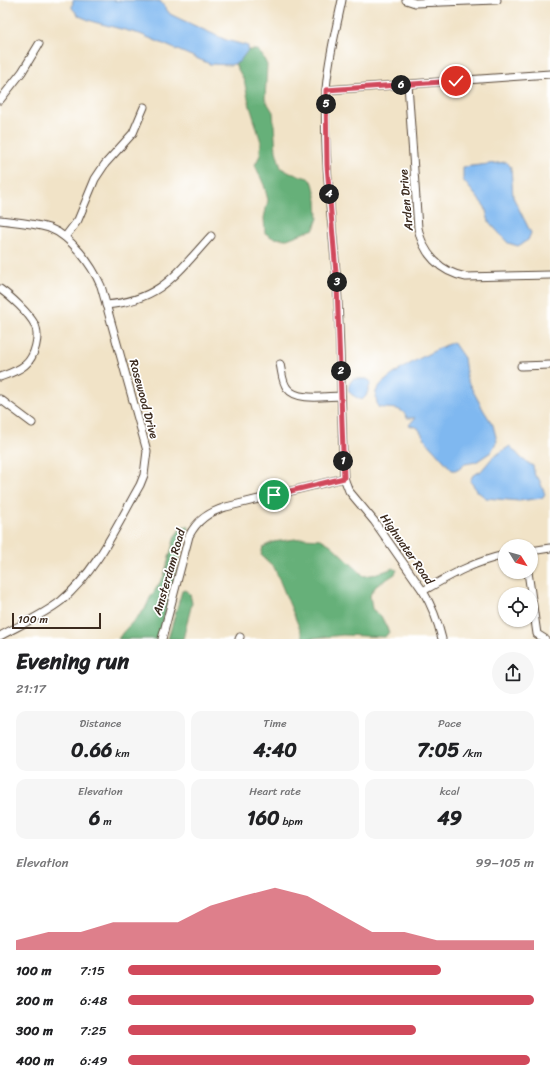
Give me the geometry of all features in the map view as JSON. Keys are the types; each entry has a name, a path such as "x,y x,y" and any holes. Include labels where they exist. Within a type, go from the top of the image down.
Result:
{"street":[{"path":"342,0 330,56 326,90 327,165 337,285 344,478"},
{"path":"406,0 415,3 497,0"},
{"path":"0,100 26,66 39,44"},
{"path":"326,90 550,74"},
{"name":"Arden Drive","path":"408,84 418,228 423,244 432,259 458,276 550,275"},
{"path":"65,237 78,220 98,175 105,164 133,133 144,107"},
{"name":"Rosewood Drive","path":"0,220 39,226 53,230 65,237 92,269 101,286 145,442 146,451 144,475 140,485 97,560 80,582 52,607 0,636"},
{"path":"106,305 139,299 165,285 211,236"},
{"path":"0,289 30,318 34,323 36,331 34,351 26,364 16,371 0,377"},
{"path":"280,364 286,388 293,394 300,397 341,396"},
{"path":"521,366 550,365"},
{"path":"0,399 32,423"},
{"name":"Highwater Road","path":"344,478 349,491 378,526 429,600 438,623 442,639"},
{"name":"Amsterdam Road","path":"162,639 189,536 193,527 199,520 213,511 226,507 344,478"},
{"path":"538,550 550,548"},
{"path":"423,591 456,572 480,561 498,557"},
{"path":"529,579 537,634 545,639"}],"green space":[{"path":"248,50 257,50 262,55 267,65 265,99 273,112 276,151 281,168 290,173 308,178 313,183 317,200 318,218 314,229 287,239 273,238 265,233 264,218 268,200 264,185 255,165 260,155 261,142 249,103 244,80 235,64 239,62"},
{"path":"188,526 189,529 183,542 159,639 118,639 145,609 164,576 175,536 181,528"},
{"path":"303,538 321,539 331,545 364,576 377,574 393,568 397,570 395,574 376,586 370,595 372,609 381,616 389,632 385,637 343,635 304,639 274,567 261,555 263,547 273,542"},
{"path":"185,590 190,594 192,603 183,639 168,639 182,591"}],"water":[{"path":"73,0 160,1 170,14 226,40 248,46 248,50 239,62 231,65 210,64 140,34 94,22 79,16 72,8"},
{"path":"506,162 511,167 513,197 531,233 528,240 518,246 508,243 489,222 485,207 463,180 463,167"},
{"path":"453,342 464,358 467,380 493,425 497,441 491,452 476,462 465,464 458,470 452,470 427,442 418,428 409,425 415,418 407,418 402,411 399,410 378,407 376,395 376,392 380,386 398,371"},
{"path":"353,379 367,379 371,382 366,396 362,400 352,394 349,390 350,383"},
{"path":"510,446 522,459 533,466 535,476 539,479 545,494 542,498 519,501 486,498 478,492 470,481 473,475 481,471 493,457"}],"route":[{"path":"274,495 344,478 337,285 327,165 326,90 456,81"}]}
